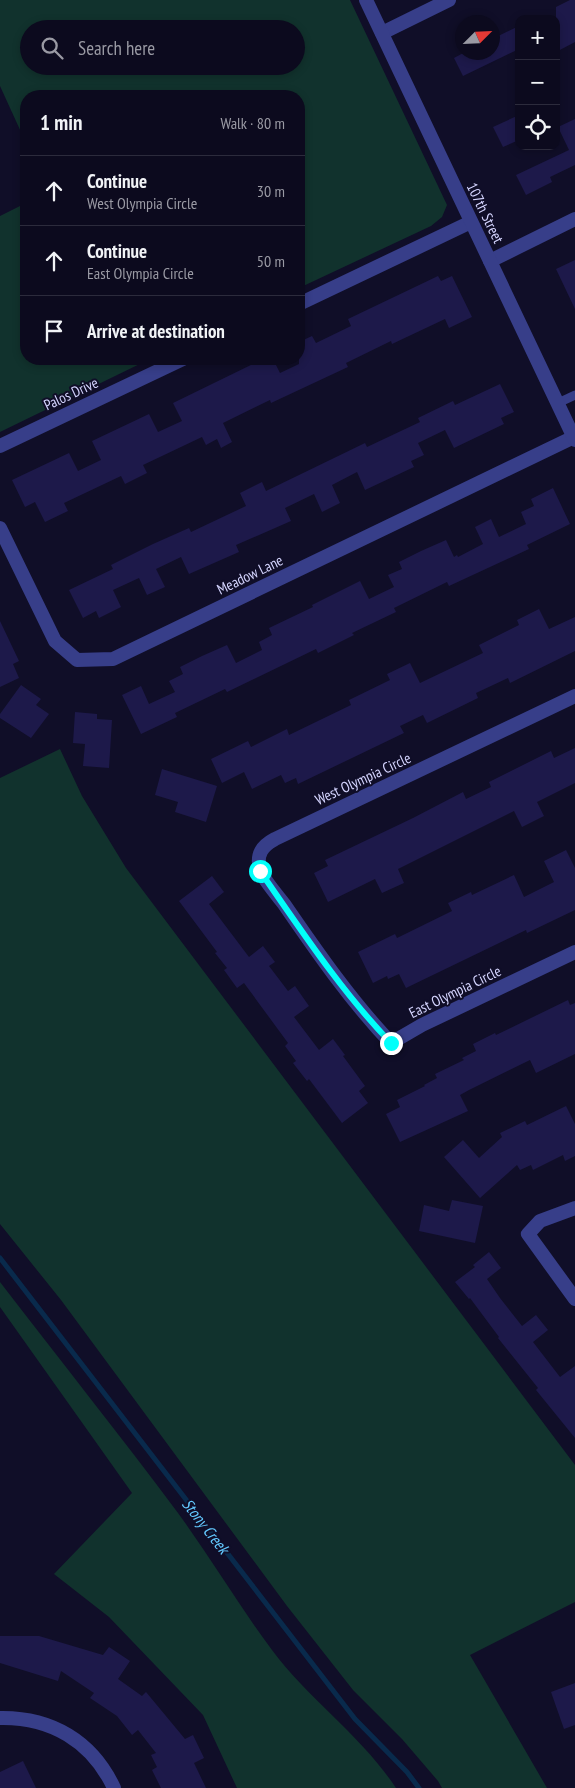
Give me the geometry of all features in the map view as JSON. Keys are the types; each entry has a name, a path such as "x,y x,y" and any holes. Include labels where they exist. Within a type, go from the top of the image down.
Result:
{"street":[{"name":"107th Street","path":"366,0 574,438"},
{"path":"382,33 449,0"},
{"path":"490,261 575,219"},
{"path":"305,301 471,222"},
{"name":"Palos Drive","path":"0,446 170,365"},
{"name":"Meadow Lane","path":"0,528 54,641 76,660 113,659 574,438"},
{"name":"West Olympia Circle","path":"307,938 260,871 259,854 265,845 575,696"},
{"name":"East Olympia Circle","path":"307,938 369,1020 391,1043 422,1025 575,952"},
{"path":"575,1208 540,1221 528,1234 575,1299"},
{"path":"0,1718 36,1720 54,1727 69,1736 84,1747 100,1764 114,1788"}],"lane":[{"path":"558,403 575,395"}],"green space":[{"path":"0,0 350,0 447,205 442,217 431,226 305,285 305,90 20,90 20,130 0,86"},
{"path":"20,206 20,365 138,365 0,432 0,216"},
{"path":"60,749 82,796 126,868 575,1465 575,1602 470,1655 547,1788 442,1788 402,1739 353,1690 287,1606 61,1300 0,1224 0,778"},
{"path":"0,1282 178,1513 272,1650 302,1685 352,1735 396,1788 237,1788 203,1715 109,1617 54,1574 132,1493 0,1307"}],"building":[{"path":"570,0 575,0 575,42 560,50 560,15 556,15 556,7"},
{"path":"515,28 515,51 500,58 500,35"},
{"path":"455,60 496,60 463,76"},
{"path":"515,117 515,142 503,147 493,127"},
{"path":"575,119 575,165 550,177 552,182 526,195 516,175 569,150 560,131 560,126"},
{"path":"575,260 575,309 556,269"},
{"path":"438,276 441,281 452,276 472,317 449,328 445,319 392,344 391,341 346,363 348,367 271,403 270,400 223,423 232,442 221,448 217,439 206,445 202,437 143,465 147,473 125,484 121,476 64,503 68,511 45,522 35,502 25,507 12,480 69,453 78,471 101,460 92,441 149,414 158,432 182,421 173,403 251,365 276,365 280,373 297,365 305,365 305,339 312,336 316,343 351,326 348,319"},
{"path":"500,384 514,412 501,418 504,424 454,448 445,430 418,443 424,455 411,461 414,467 365,490 357,472 332,485 340,503 322,512 314,494 285,508 291,521 236,545 239,552 189,574 181,557 156,569 165,587 147,595 139,578 113,590 121,607 99,618 96,611 83,618 69,590 113,569 111,565 189,528 191,532 246,506 240,493 262,482 266,491 365,443 367,447 420,422 418,418 453,401 455,405"},
{"path":"553,488 570,524 527,545 529,549 449,586 447,582 394,608 396,612 352,633 354,635 318,653 316,649 227,692 225,689 175,713 177,717 141,734 122,695 141,686 149,704 175,692 169,681 183,674 180,667 227,645 236,663 262,650 259,642 272,635 269,628 313,607 312,605 360,581 369,599 394,587 388,575 402,569 399,562 446,540 454,557 457,555 458,557 483,544 475,527 491,519 499,537 526,524 521,512 534,506 531,499"},
{"path":"539,609 549,629 575,617 575,651 510,683 508,678 476,693 478,698 427,723 423,715 400,726 404,733 298,784 296,778 285,783 281,775 252,789 244,772 222,783 211,759 248,741 251,747 287,729 289,735 351,705 349,700 390,680 387,674 410,663 420,683 483,653 479,645 519,625 517,620"},
{"path":"0,621 19,661 13,664 19,678 0,687"},
{"path":"21,685 41,699 36,705 49,714 31,738 0,718 0,714"},
{"path":"75,712 97,714 97,719 112,720 109,768 83,766 85,744 73,743"},
{"path":"575,748 575,783 537,802 544,816 522,827 514,811 398,869 404,883 382,893 375,879 328,902 314,873 328,866 325,860 463,792 466,799 491,787 489,782 551,751 554,758"},
{"path":"162,769 217,786 206,822 175,812 178,802 155,795"},
{"path":"566,850 575,868 575,910 527,933 526,930 406,988 399,974 388,979 387,976 373,983 358,952 395,934 397,938 452,911 448,903 471,892 472,895 514,875 524,897 554,882 544,861"},
{"path":"212,876 224,892 209,904 249,957 263,946 275,962 269,966 288,991 295,986 309,1006 294,1017 319,1050 333,1039 365,1086 359,1091 368,1103 342,1123 309,1079 307,1081 293,1063 296,1061 285,1046 288,1043 244,983 237,988 224,970 227,968 215,953 217,952 179,901"},
{"path":"568,1000 570,1005 575,1003 575,1054 536,1073 530,1060 469,1090 460,1095 468,1111 400,1142 386,1114 400,1107 397,1100 437,1078 435,1074 464,1060 462,1058 476,1051 473,1044"},
{"path":"566,1106 575,1124 575,1156 565,1161 563,1155 533,1170 531,1165 520,1170 517,1165 480,1198 444,1157 463,1140 479,1158 502,1137 500,1133 525,1121 527,1125"},
{"path":"452,1200 483,1206 475,1243 419,1231 424,1205 449,1211"},
{"path":"489,1252 501,1268 487,1279 500,1298 522,1326 536,1315 548,1330 533,1342 560,1377 575,1366 575,1438 536,1390 538,1388 498,1338 470,1298 455,1282 475,1267 473,1265"},
{"path":"0,1636 39,1636 103,1655 109,1647 130,1661 118,1679 142,1696 146,1692 185,1739 193,1735 204,1758 194,1763 206,1788 161,1788 152,1770 157,1767 151,1755 156,1753 138,1730 132,1735 117,1716 90,1698 94,1693 61,1671 58,1681 0,1663"},
{"path":"575,1683 575,1725 564,1729 551,1692"},
{"path":"23,1761 36,1788 0,1788 0,1772"}],"waterway":[{"name":"Stony Creek","path":"0,1258 355,1719 407,1772 419,1788"}],"route":[{"path":"260,871 307,938 369,1020 391,1043"}]}
